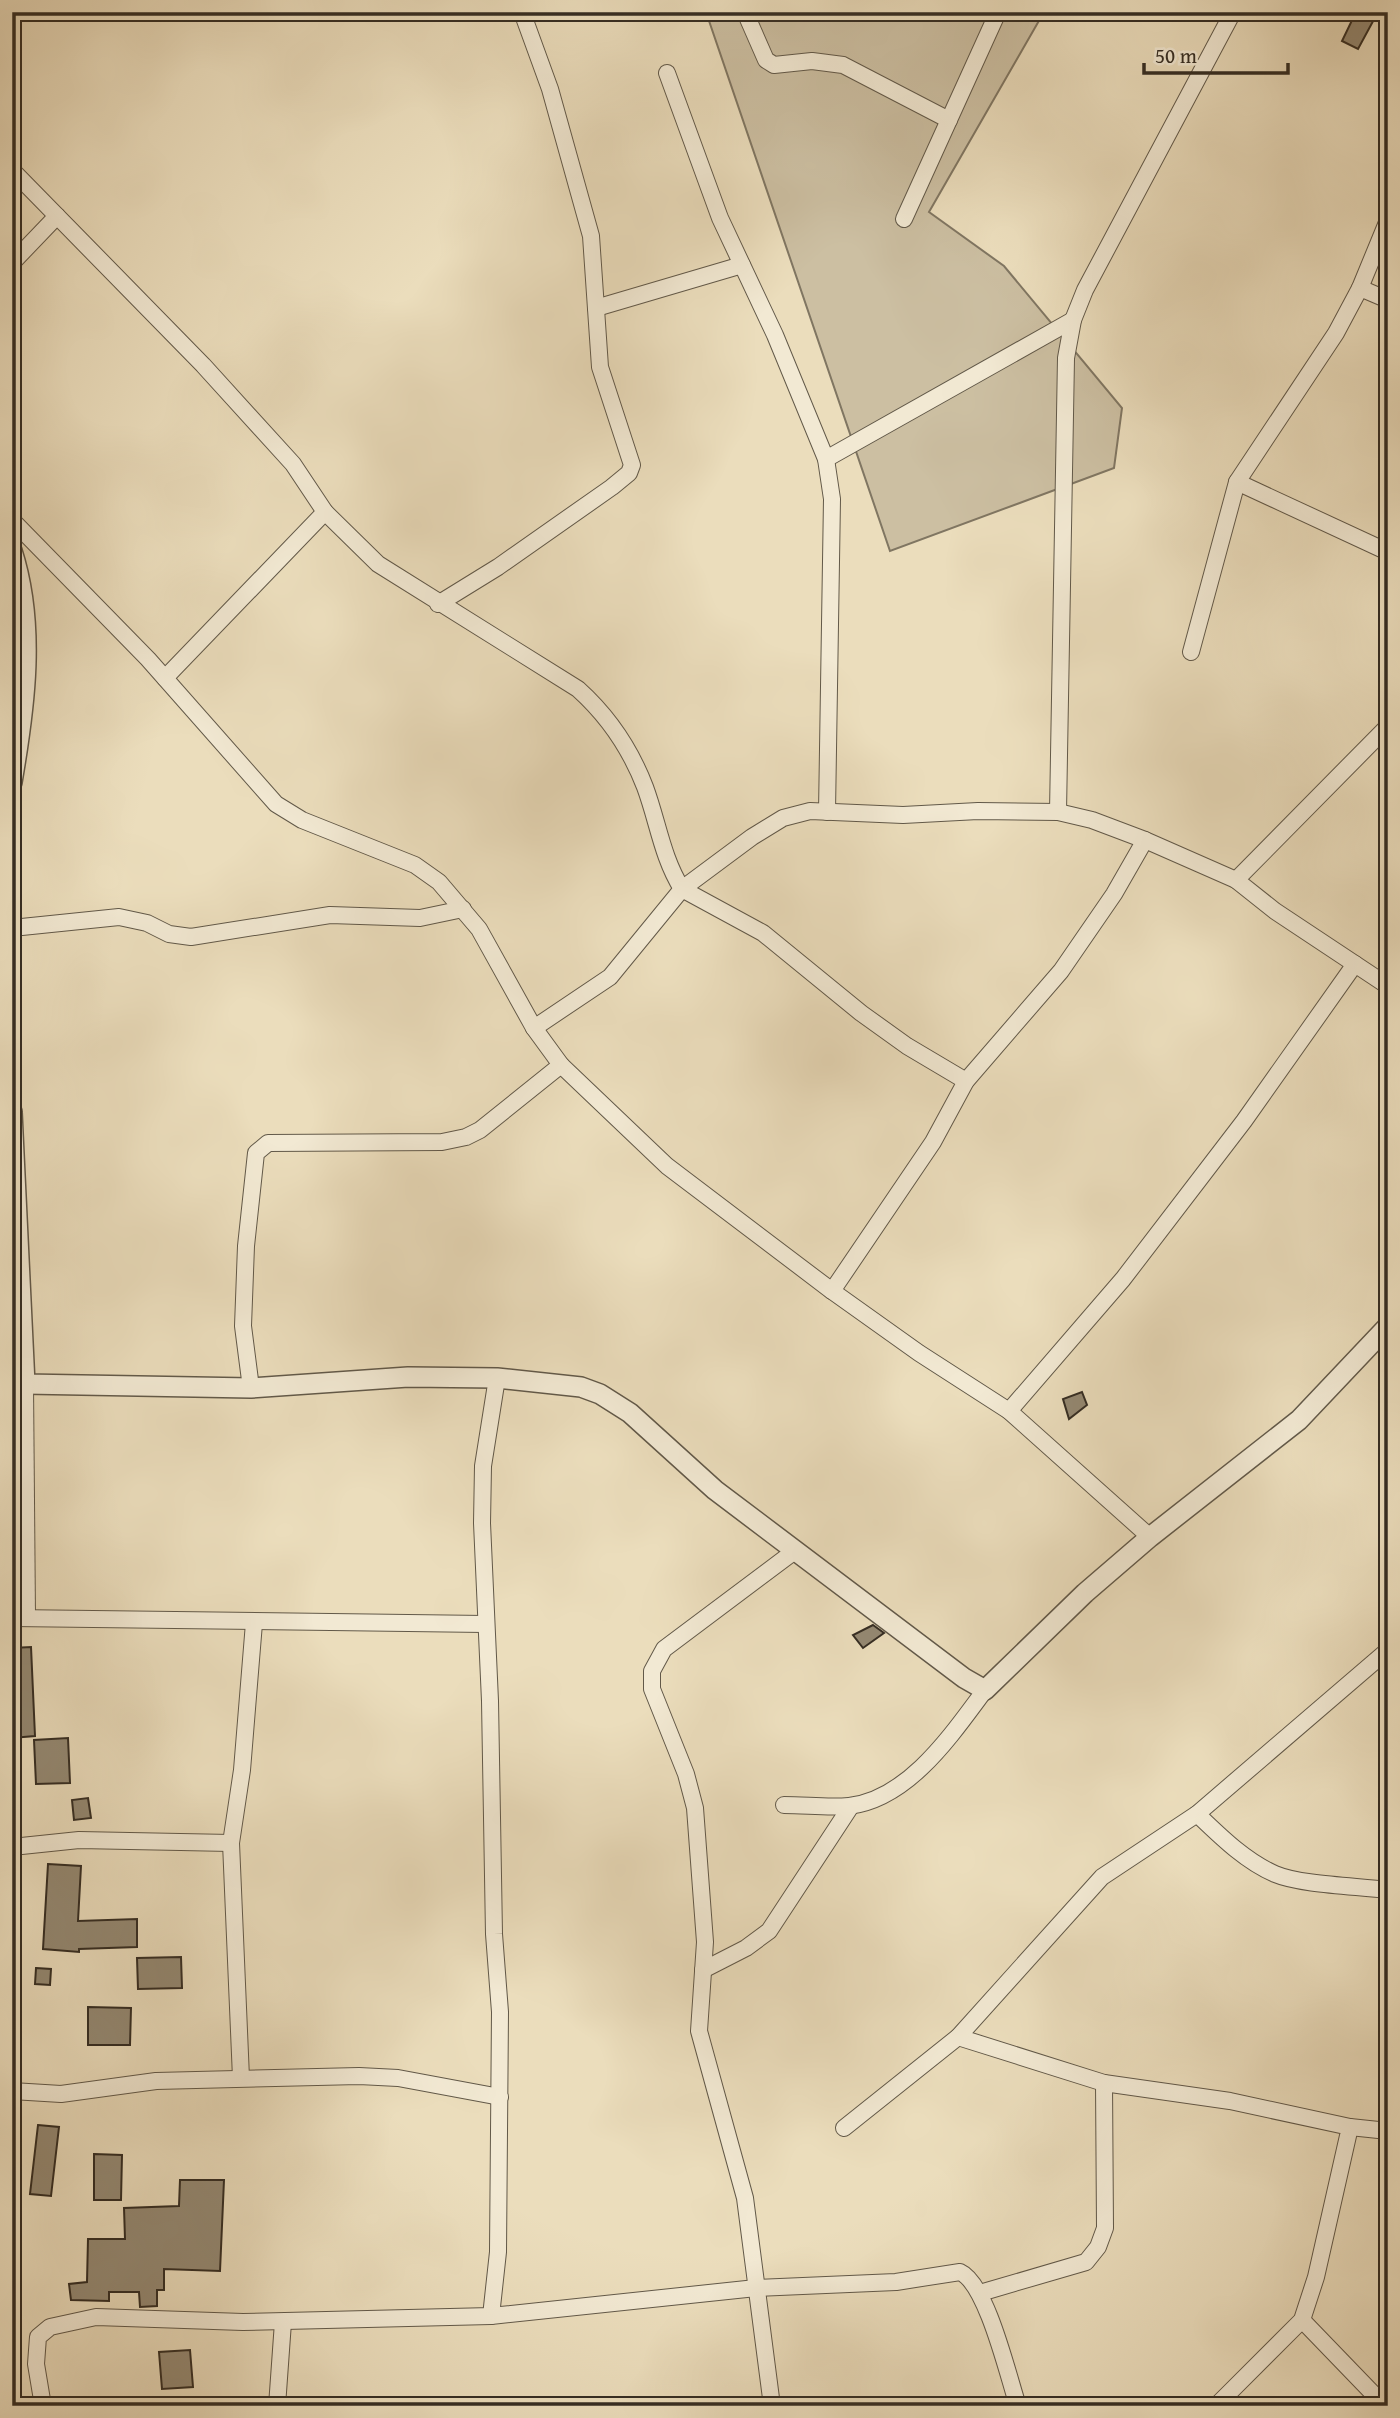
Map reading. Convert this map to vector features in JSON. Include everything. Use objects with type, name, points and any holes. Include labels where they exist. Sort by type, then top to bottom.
[{"type":"street","points":[[438,604],[498,567],[629,473],[632,465],[605,390],[600,367],[591,236],[550,89],[522,12]]},
{"type":"street","points":[[745,12],[766,60],[774,65],[812,61],[843,65],[949,120]]},
{"type":"street","points":[[904,219],[998,12]]},
{"type":"street","points":[[1058,812],[1066,358],[1073,320],[1086,290],[1233,12]]},
{"type":"street","points":[[667,73],[720,218],[826,458],[832,499],[827,812]]},
{"type":"street","points":[[12,170],[203,365],[274,442],[326,512],[378,564],[438,604],[578,689],[598,706],[624,743],[640,776],[666,859],[682,889],[763,933],[861,1013],[907,1046],[967,1081]]},
{"type":"street","points":[[12,263],[57,216]]},
{"type":"street","points":[[1191,652],[1211,568],[1237,482],[1303,386],[1360,288],[1388,220]]},
{"type":"street","points":[[596,307],[742,265]]},
{"type":"street","points":[[1360,288],[1388,300]]},
{"type":"street","points":[[826,458],[1073,320]]},
{"type":"street","points":[[1237,482],[1388,552]]},
{"type":"street","points":[[165,678],[326,512]]},
{"type":"street","points":[[12,520],[165,678],[276,804],[302,820],[415,865],[439,882],[463,909],[494,952],[534,1028],[561,1065],[667,1166],[832,1291],[919,1353],[1009,1411],[1150,1537]]},
{"type":"street","points":[[12,551],[26,619],[22,724],[12,782]]},
{"type":"street","points":[[1236,880],[1388,726]]},
{"type":"street","points":[[534,1028],[610,977],[682,889],[783,818],[810,811],[903,815],[978,811],[1058,812],[1092,820],[1145,839],[1236,880],[1275,911],[1388,986]]},
{"type":"street","points":[[832,1291],[933,1142],[967,1081],[1061,971],[1114,894],[1145,839]]},
{"type":"street","points":[[12,928],[119,917],[147,923],[169,934],[191,937],[330,915],[419,918],[463,909]]},
{"type":"street","points":[[1009,1411],[1123,1279],[1244,1121],[1355,964]]},
{"type":"street","points":[[251,1388],[243,1326],[245,1259],[256,1153],[260,1147],[268,1143],[442,1142],[466,1136],[480,1130],[561,1065]]},
{"type":"street","points":[[12,1112],[25,1384],[20,1617],[254,1623],[485,1623]]},
{"type":"street","points":[[785,1805],[851,1806],[889,1793],[919,1769],[985,1690],[1085,1593],[1150,1537],[1299,1420],[1388,1326]]},
{"type":"street","points":[[25,1384],[251,1388],[408,1377],[497,1378],[568,1385],[600,1394],[630,1413],[715,1490],[964,1678],[985,1690]]},
{"type":"street","points":[[491,2316],[498,2252],[500,2097],[485,1623],[483,1466],[497,1378]]},
{"type":"street","points":[[772,2406],[745,2198],[737,2159],[699,2031],[705,1942],[695,1808],[686,1774],[657,1708],[652,1689],[652,1671],[664,1649],[796,1550]]},
{"type":"street","points":[[241,2078],[231,1843],[242,1770],[254,1623]]},
{"type":"street","points":[[844,2128],[958,2037],[1102,1877],[1197,1815],[1388,1650]]},
{"type":"street","points":[[703,1970],[746,1948],[769,1931],[851,1806]]},
{"type":"street","points":[[1197,1815],[1228,1843],[1277,1875],[1388,1890]]},
{"type":"street","points":[[12,1847],[79,1840],[231,1843]]},
{"type":"street","points":[[958,2037],[1104,2083],[1230,2101],[1350,2127],[1388,2131]]},
{"type":"street","points":[[12,2091],[61,2094],[156,2081],[359,2076],[398,2078],[500,2097]]},
{"type":"street","points":[[979,2293],[1086,2262],[1098,2247],[1105,2228],[1104,2083]]},
{"type":"street","points":[[1216,2406],[1302,2320],[1316,2277],[1350,2127]]},
{"type":"street","points":[[43,2406],[36,2346],[42,2332],[50,2327],[96,2317],[283,2322],[491,2316],[756,2288],[858,2286],[960,2272],[969,2276],[979,2293],[1018,2406]]},
{"type":"street","points":[[1302,2320],[1385,2406]]},
{"type":"street","points":[[277,2406],[283,2322]]},
{"type":"shaded area","points":[[706,12],[1044,12],[929,212],[1004,266],[1122,408],[1114,468],[890,551]]},
{"type":"building","points":[[1356,12],[1378,12],[1358,49],[1342,41]]},
{"type":"building","points":[[1082,1392],[1087,1405],[1069,1419],[1063,1399]]},
{"type":"building","points":[[873,1625],[884,1633],[863,1648],[853,1635]]},
{"type":"building","points":[[31,1647],[35,1736],[12,1738],[12,1648]]},
{"type":"building","points":[[68,1738],[70,1783],[36,1784],[34,1740]]},
{"type":"building","points":[[88,1798],[91,1818],[74,1820],[72,1800]]},
{"type":"building","points":[[48,1864],[81,1866],[78,1921],[137,1919],[137,1947],[79,1949],[79,1952],[43,1949]]},
{"type":"building","points":[[181,1957],[182,1988],[138,1989],[137,1958]]},
{"type":"building","points":[[36,1968],[51,1969],[50,1985],[35,1984]]},
{"type":"building","points":[[88,2007],[131,2008],[130,2045],[88,2045]]},
{"type":"building","points":[[38,2125],[59,2127],[51,2196],[30,2194]]},
{"type":"building","points":[[94,2154],[122,2155],[121,2200],[94,2200]]},
{"type":"building","points":[[180,2180],[224,2180],[220,2271],[164,2269],[164,2290],[157,2290],[157,2306],[140,2307],[139,2292],[109,2292],[109,2301],[71,2300],[69,2284],[87,2282],[88,2239],[125,2239],[124,2208],[179,2206]]},
{"type":"building","points":[[190,2350],[193,2387],[162,2389],[159,2352]]}]
